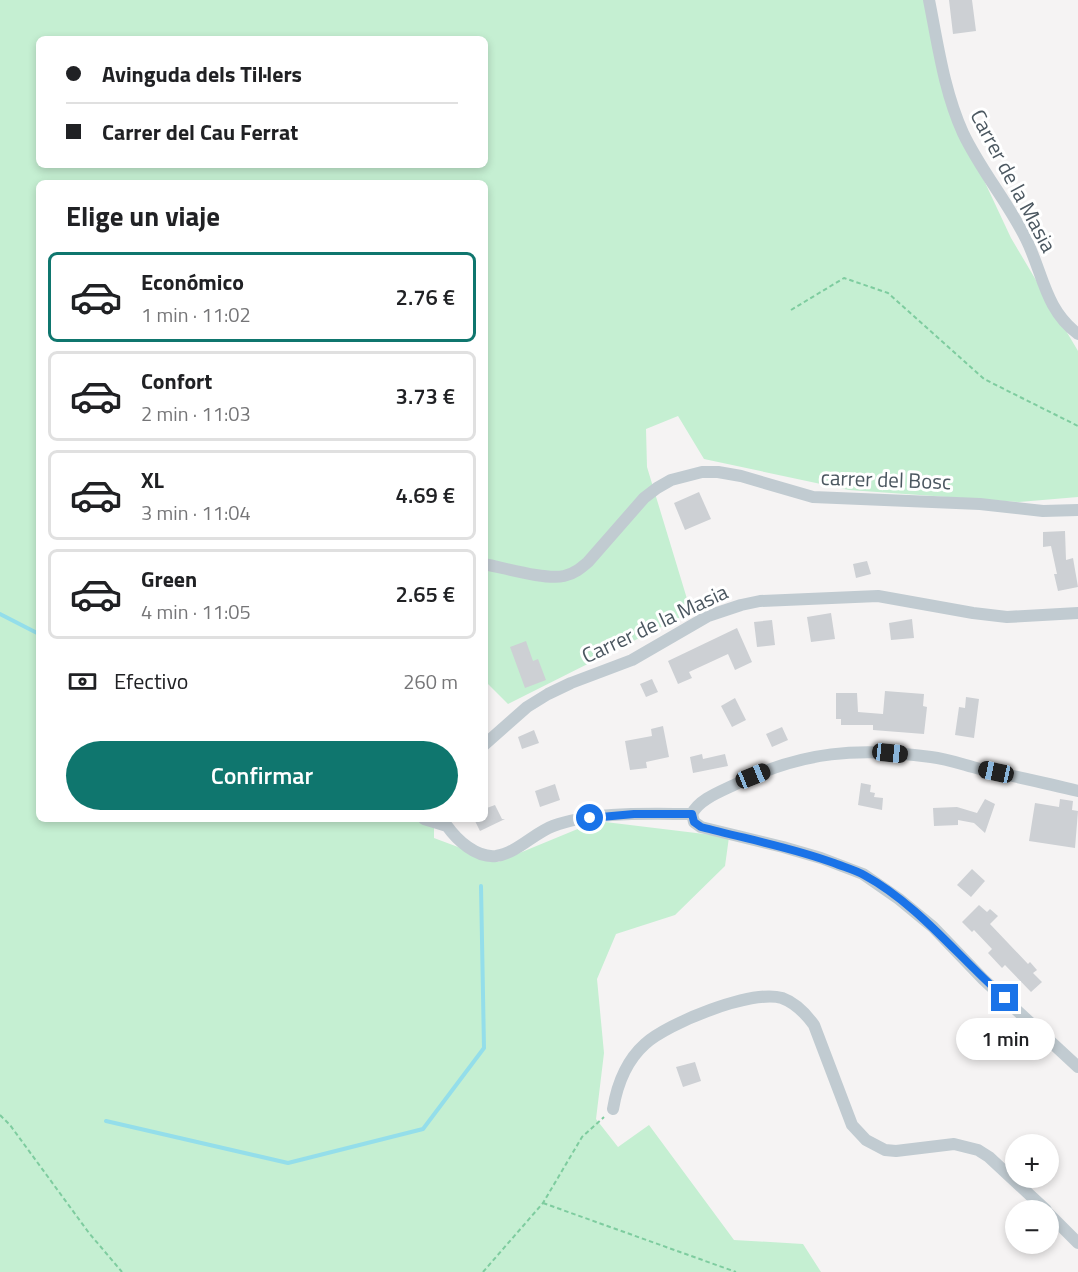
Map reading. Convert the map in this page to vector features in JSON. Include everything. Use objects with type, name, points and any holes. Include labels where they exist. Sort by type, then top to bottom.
[{"type":"street","name":"Carrer de la Masia","points":[[929,0],[948,94],[963,133],[1024,236],[1050,301],[1068,327],[1078,334]]},
{"type":"street","name":"carrer del Bosc","points":[[488,565],[554,578],[578,571],[644,498],[671,480],[702,472],[741,476],[813,497],[980,504],[1043,511],[1078,510]]},
{"type":"street","name":"Carrer de la Masia","points":[[488,742],[527,706],[548,694],[632,660],[708,616],[741,605],[760,601],[878,596],[1007,617],[1078,613]]},
{"type":"street","points":[[1078,791],[933,757],[868,750],[832,753],[775,767],[720,792],[695,807],[692,814],[694,822],[701,827],[783,847],[863,874],[933,927],[983,979],[1078,1067]]},
{"type":"street","points":[[447,822],[456,838],[468,847],[481,854],[496,856],[554,825],[590,818],[634,814],[692,814]]},
{"type":"street","points":[[612,1109],[617,1084],[637,1052],[651,1040],[673,1026],[731,1004],[753,998],[782,998],[806,1013],[814,1025],[852,1125],[866,1140],[885,1150],[896,1151],[954,1144],[967,1145],[989,1157],[1034,1200]]},
{"type":"street","points":[[1059,1224],[1078,1243]]},
{"type":"path","points":[[792,310],[844,278],[888,293],[984,379],[1078,426]]},
{"type":"path","points":[[483,1272],[496,1260],[543,1203],[582,1137],[612,1109]]},
{"type":"path","points":[[0,1115],[10,1125],[89,1233],[122,1272]]},
{"type":"path","points":[[543,1203],[736,1272]]},
{"type":"green space","points":[[0,0],[928,0],[944,95],[1011,238],[1078,351],[1078,497],[1019,502],[849,490],[704,459],[678,416],[646,429],[647,467],[691,612],[508,704],[488,684],[488,180],[36,180],[36,822],[434,822],[434,838],[498,862],[597,821],[729,837],[725,866],[675,915],[616,934],[597,979],[604,1053],[596,1119],[618,1147],[649,1125],[734,1240],[803,1244],[821,1272],[0,1272]]},
{"type":"building","points":[[949,0],[972,0],[976,31],[953,34]]},
{"type":"building","points":[[699,492],[711,519],[685,530],[674,503]]},
{"type":"building","points":[[1065,531],[1066,560],[1073,558],[1078,587],[1058,591],[1051,546],[1043,547],[1043,532]]},
{"type":"building","points":[[867,561],[871,574],[856,578],[853,564]]},
{"type":"building","points":[[831,613],[835,639],[811,642],[807,617]]},
{"type":"building","points":[[912,619],[914,638],[891,640],[889,623]]},
{"type":"building","points":[[772,620],[775,645],[757,647],[754,622]]},
{"type":"building","points":[[737,628],[752,662],[735,670],[728,654],[689,672],[692,678],[678,684],[668,661]]},
{"type":"building","points":[[526,641],[533,661],[538,659],[546,680],[525,688],[510,647]]},
{"type":"building","points":[[652,679],[658,692],[646,697],[640,684]]},
{"type":"building","points":[[885,691],[924,694],[923,706],[927,707],[924,734],[873,730],[873,725],[841,725],[841,719],[836,719],[836,693],[857,693],[858,712],[883,714]]},
{"type":"building","points":[[966,697],[979,699],[974,738],[955,735],[959,707],[965,708]]},
{"type":"building","points":[[735,698],[746,720],[732,727],[721,706]]},
{"type":"building","points":[[663,726],[669,757],[646,762],[647,768],[630,770],[625,741],[652,736],[651,729]]},
{"type":"building","points":[[782,727],[788,740],[772,747],[766,734]]},
{"type":"building","points":[[534,730],[539,743],[522,749],[518,737]]},
{"type":"building","points":[[702,754],[703,759],[725,754],[728,766],[693,773],[690,757]]},
{"type":"building","points":[[861,783],[871,785],[870,792],[875,793],[874,797],[883,798],[882,810],[858,805]]},
{"type":"building","points":[[555,784],[560,800],[540,807],[535,791]]},
{"type":"building","points":[[985,799],[995,804],[985,833],[974,823],[958,820],[958,825],[934,826],[933,808],[957,807],[977,813]]},
{"type":"building","points":[[1060,799],[1073,801],[1072,810],[1078,811],[1075,848],[1029,841],[1035,803],[1059,807]]},
{"type":"building","points":[[495,805],[502,819],[505,819],[480,831],[476,822],[488,822],[488,808]]},
{"type":"building","points":[[972,869],[985,881],[971,897],[957,885]]},
{"type":"building","points":[[979,905],[987,912],[990,909],[998,916],[990,924],[1028,964],[1030,962],[1037,970],[1033,973],[1042,982],[1031,992],[1005,965],[1002,968],[988,953],[992,949],[974,930],[972,932],[962,922]]},
{"type":"building","points":[[695,1062],[701,1081],[683,1087],[676,1067]]},
{"type":"waterway","points":[[0,614],[36,632]]},
{"type":"waterway","points":[[106,1121],[288,1163],[423,1129],[484,1048],[481,886]]},
{"type":"route","points":[[590,818],[634,814],[692,814],[694,822],[701,827],[783,847],[863,874],[933,927],[983,979],[1005,998]]}]
